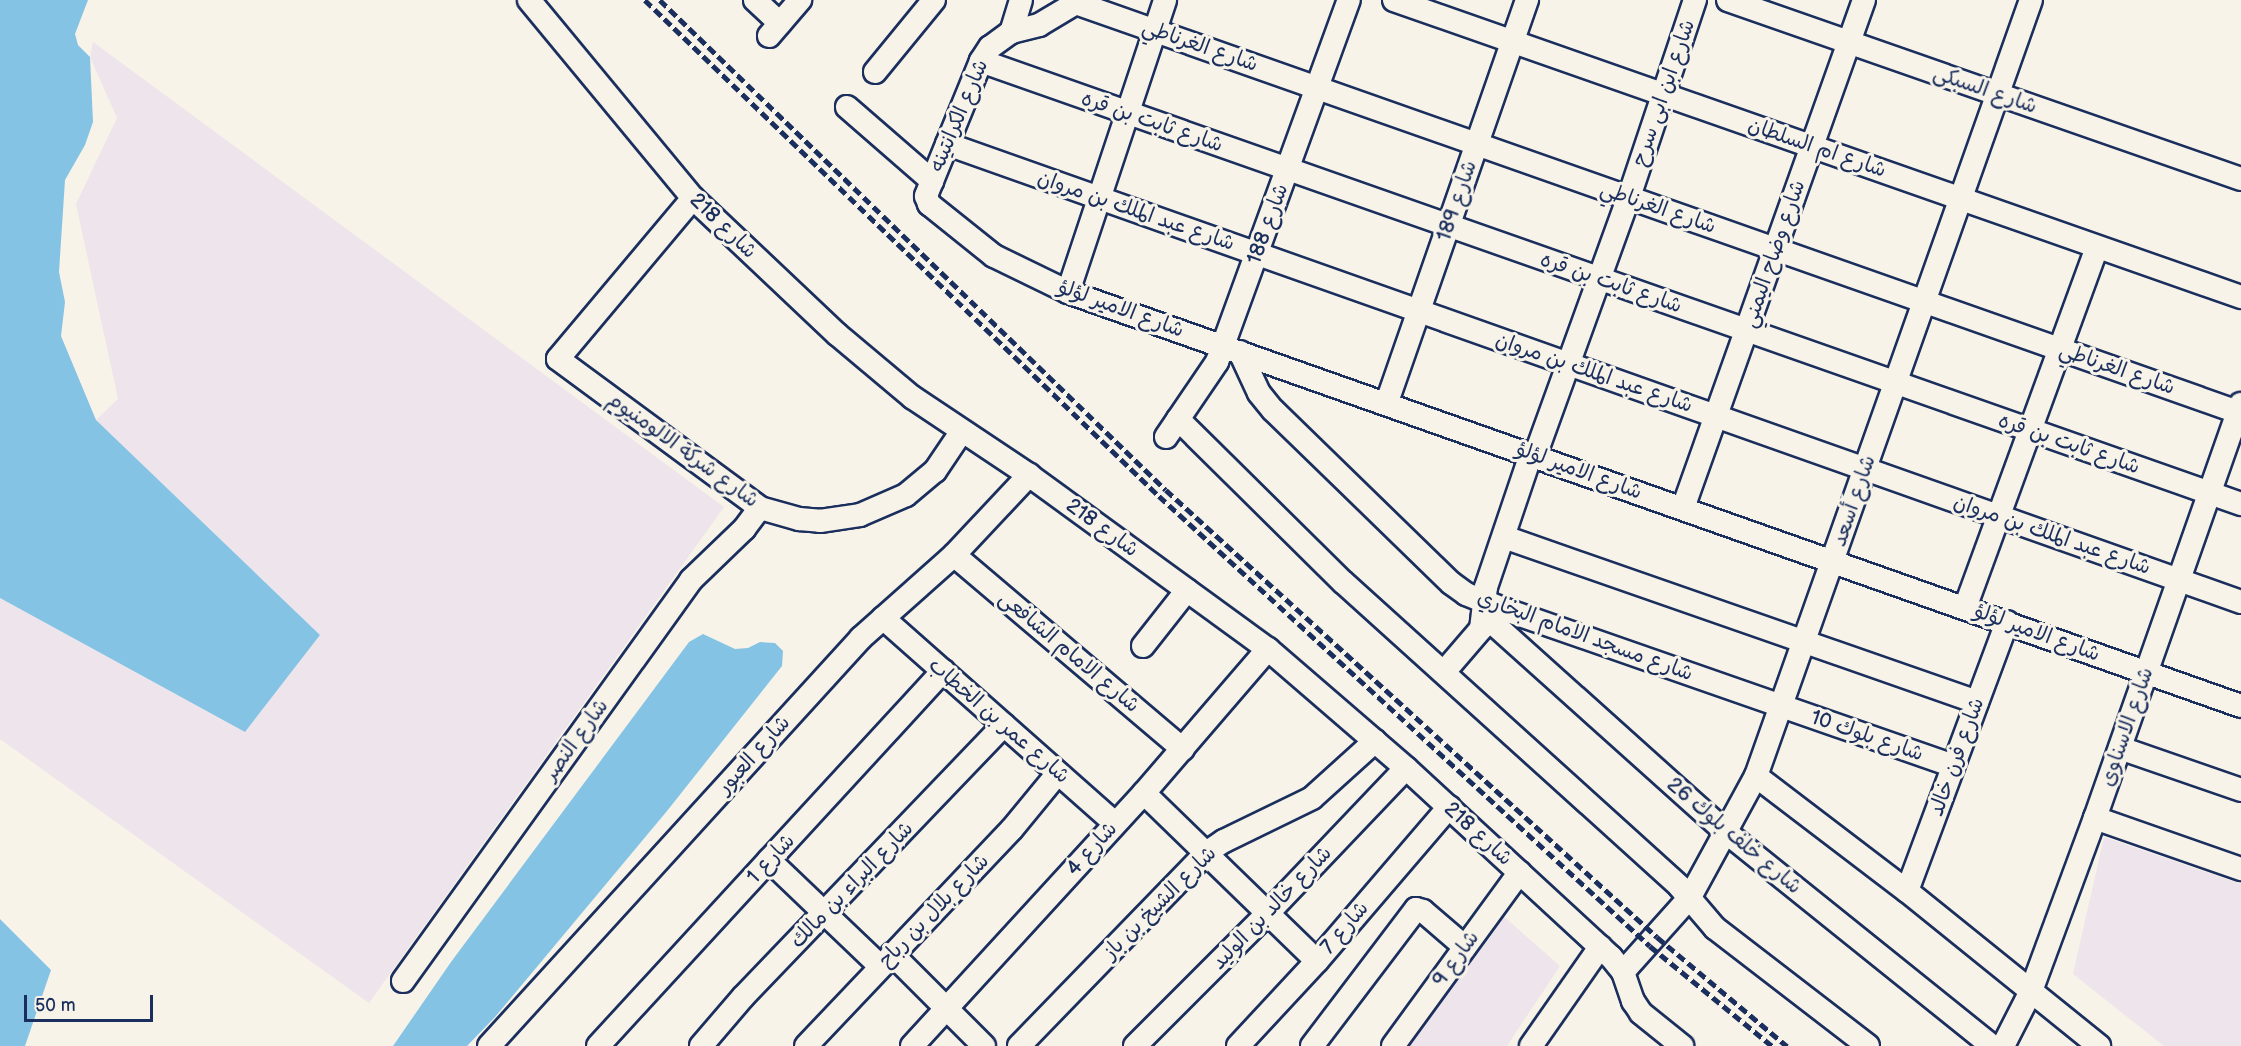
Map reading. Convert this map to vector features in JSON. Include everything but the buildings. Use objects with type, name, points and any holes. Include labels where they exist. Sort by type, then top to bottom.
[{"type":"street","name":"شارع 218","points":[[529,0],[693,198],[845,342],[912,396],[1029,475],[1268,649],[1407,768],[1600,947],[1623,972],[1633,1000],[1641,1013],[1682,1046]]},
{"type":"street","points":[[755,0],[775,29],[800,0]]},
{"type":"street","points":[[875,72],[934,0]]},
{"type":"street","points":[[1011,32],[1021,0]]},
{"type":"street","points":[[1068,292],[1165,0]]},
{"type":"street","name":"شارع 188","points":[[1349,0],[1257,254],[1232,349],[1208,376],[1172,428],[1444,672]]},
{"type":"street","name":"شارع ام السلطان","points":[[1394,0],[2241,297]]},
{"type":"street","name":"شارع 189","points":[[1387,402],[1527,0]]},
{"type":"street","name":"شارع ابن ابى سرح","points":[[1444,672],[1478,634],[1504,537],[1629,197],[1695,0]]},
{"type":"street","name":"شارع السبكى","points":[[1728,0],[2241,179]]},
{"type":"street","name":"شارع وضاح اليمني","points":[[1683,508],[1863,0]]},
{"type":"street","points":[[1011,32],[1039,25],[1078,1]]},
{"type":"street","name":"شارع الغرناطي","points":[[1078,1],[1155,31],[2060,349],[2240,409]]},
{"type":"street","name":"شارع أسعد","points":[[1623,972],[1690,897],[1727,833],[1756,776],[1998,94],[2025,2]]},
{"type":"street","name":"شارع الكرانتينه","points":[[932,207],[926,196],[981,61],[990,46],[1011,32]]},
{"type":"street","name":"شارع ثابت بن قره","points":[[981,61],[2241,504]]},
{"type":"street","points":[[847,107],[932,181]]},
{"type":"street","name":"شارع عبد الملك بن مروان","points":[[947,144],[2241,602]]},
{"type":"street","name":"شارع شركة الالومنيوم","points":[[693,198],[558,359],[760,508],[799,519],[820,521],[850,517],[879,508],[906,495],[927,480],[943,461],[962,431]]},
{"type":"street","name":"شارع الامير لؤلؤ","points":[[932,207],[994,256],[1068,292],[1387,402],[2241,706]]},
{"type":"street","points":[[1965,608],[2097,247]]},
{"type":"street","name":"شارع مسجد الامام البخاري","points":[[1232,349],[1273,411],[1451,584],[1483,609],[1782,706]]},
{"type":"street","name":"شارع الاسناوى","points":[[2003,1046],[2031,991],[2240,409]]},
{"type":"street","name":"شارع العبور","points":[[489,1046],[861,638],[954,555],[1029,475]]},
{"type":"street","name":"شارع النصر","points":[[403,981],[691,580],[744,529],[760,508]]},
{"type":"street","points":[[1504,537],[1977,702]]},
{"type":"street","name":"شارع الامام الشافعى","points":[[954,555],[1183,749]]},
{"type":"street","points":[[1143,646],[1187,590]]},
{"type":"street","name":"شارع خلف بلوك 26","points":[[1483,609],[1727,833],[1992,1046]]},
{"type":"street","name":"شارع عمر بن الخطاب","points":[[882,618],[1115,823]]},
{"type":"street","name":"شارع فرن خالد","points":[[1907,891],[2007,622]]},
{"type":"street","name":"شارع 4","points":[[912,1046],[1144,793],[1268,649]]},
{"type":"street","name":"شارع 1","points":[[598,1046],[943,671]]},
{"type":"street","points":[[1444,672],[1690,897],[1715,928],[1868,1046]]},
{"type":"street","name":"شارع بلوك 10","points":[[1782,706],[1953,766]]},
{"type":"street","name":"شارع البراء بن مالك","points":[[700,1046],[743,998],[1004,726]]},
{"type":"street","name":"شارع الشيخ بن باز","points":[[1019,1046],[1206,853],[1224,841],[1312,798],[1375,741]]},
{"type":"street","points":[[2120,748],[2241,790]]},
{"type":"street","name":"شارع خالد بن الوليد","points":[[1135,1046],[1268,913],[1407,768]]},
{"type":"street","name":"شارع بلال بن رباح","points":[[806,1046],[1012,829],[1058,773]]},
{"type":"street","points":[[1756,776],[1907,891],[2099,1046]]},
{"type":"street","points":[[1144,793],[1317,961]]},
{"type":"street","name":"شارع 7","points":[[1238,1046],[1317,961],[1449,807]]},
{"type":"street","points":[[2095,818],[2241,869]]},
{"type":"street","points":[[769,860],[825,914],[948,1009],[984,1046]]},
{"type":"street","name":"شارع 9","points":[[1393,1046],[1520,872]]},
{"type":"street","points":[[1312,1046],[1416,909],[1424,911],[1465,947]]},
{"type":"street","points":[[1531,1046],[1600,947]]},
{"type":"shaded area","points":[[93,42],[724,507],[369,1003],[0,739],[0,598],[245,732],[320,635],[96,420],[118,399],[76,204],[117,118],[90,57]]},
{"type":"shaded area","points":[[2104,837],[2241,884],[2241,1046],[2164,1046],[2073,974]]},
{"type":"shaded area","points":[[1502,915],[1560,966],[1507,1046],[1410,1046]]},
{"type":"water","points":[[0,0],[88,0],[75,34],[78,45],[90,57],[93,122],[85,145],[65,180],[59,272],[65,302],[61,336],[96,420],[320,635],[245,732],[0,598]]},
{"type":"water","points":[[703,634],[735,649],[748,648],[760,642],[775,643],[783,651],[782,666],[667,811],[495,1017],[467,1046],[393,1046],[451,962],[689,642]]},
{"type":"water","points":[[0,919],[51,970],[25,1046],[0,1046]]},
{"type":"railway","points":[[645,0],[1159,496],[1650,946],[1772,1046]]},
{"type":"railway","points":[[660,0],[1166,490],[1657,937],[1787,1046]]}]
